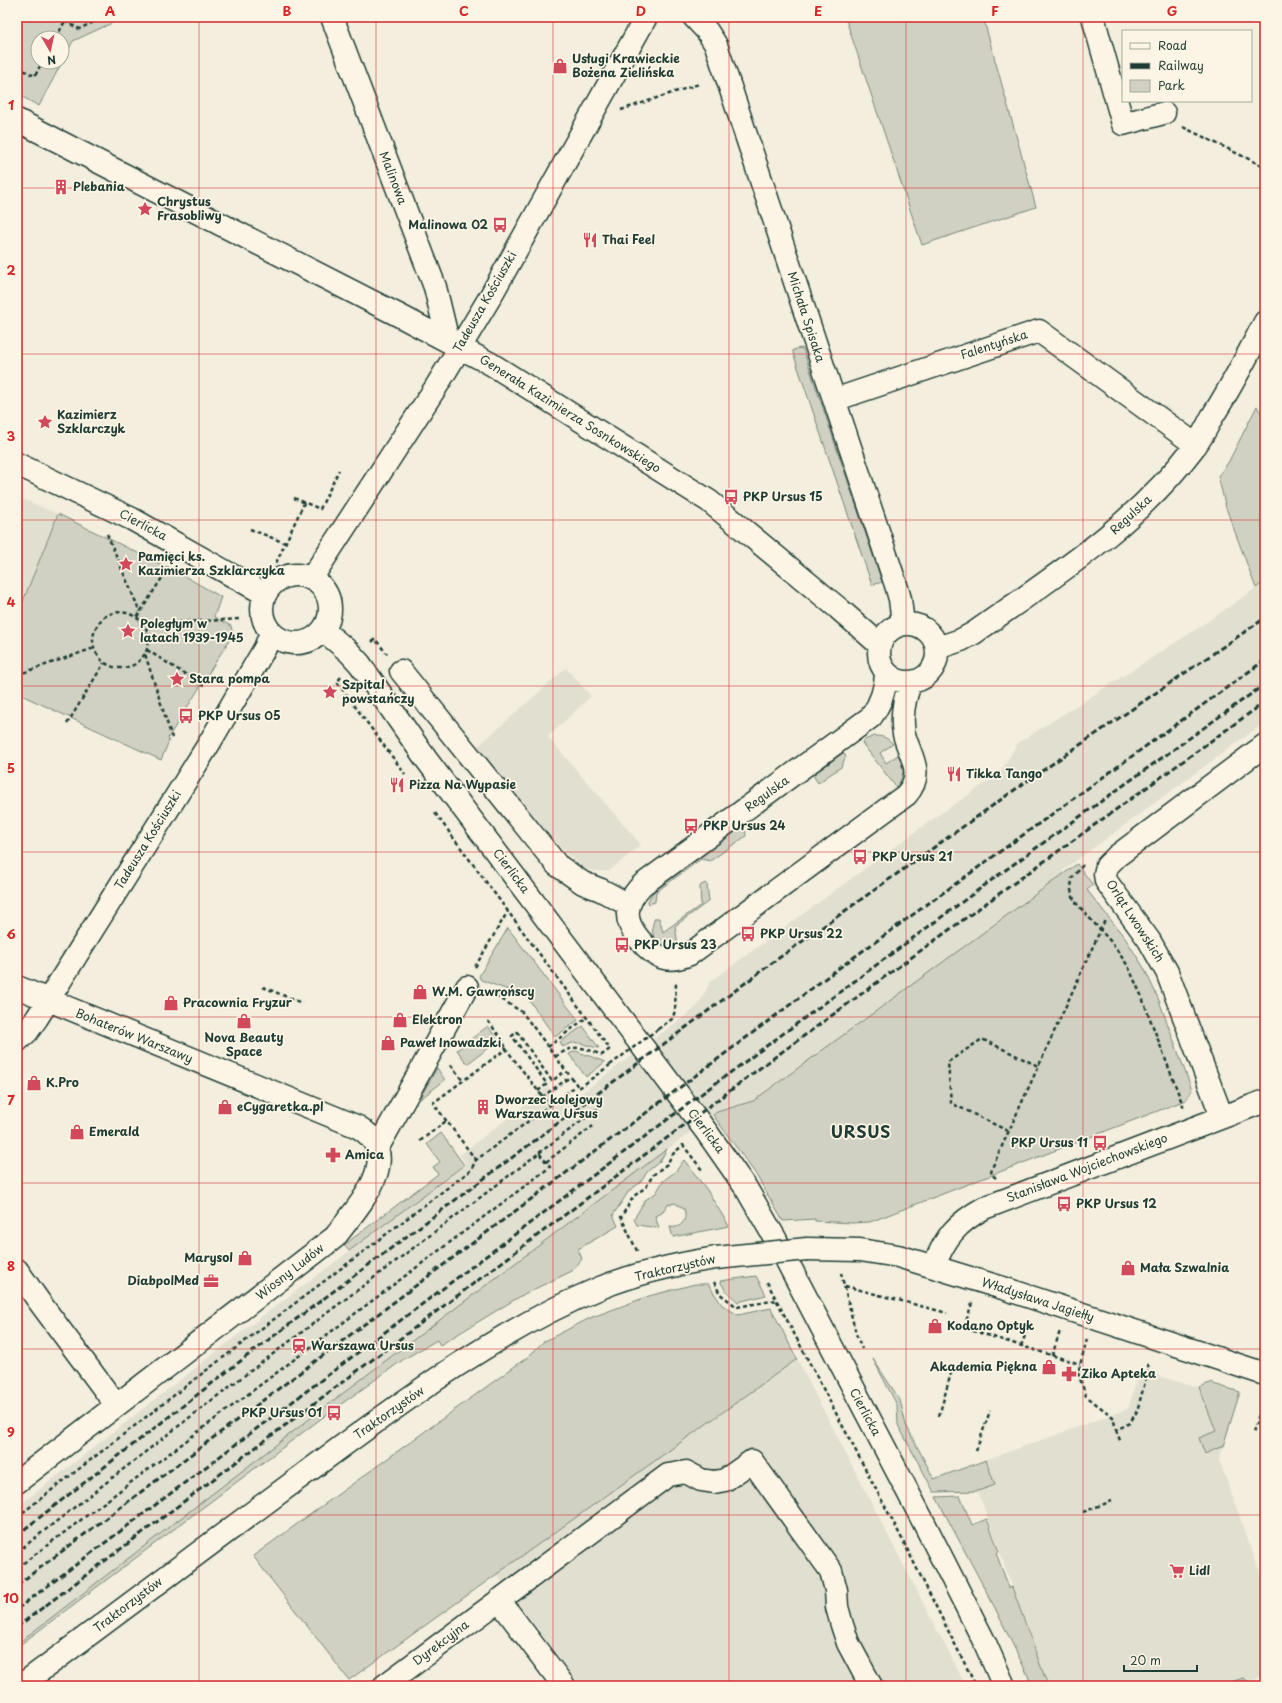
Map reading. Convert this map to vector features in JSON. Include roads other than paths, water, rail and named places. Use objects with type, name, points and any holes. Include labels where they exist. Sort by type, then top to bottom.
[{"type":"street","name":"Malinowa","points":[[332,17],[435,287],[454,344]]},
{"type":"street","name":"Tadeusza Kościuszki","points":[[311,579],[343,533],[454,344],[489,299],[646,17]]},
{"type":"street","name":"Michała Spisaka","points":[[694,17],[707,31],[716,44],[896,585],[900,599],[902,624]]},
{"type":"street","points":[[1093,17],[1123,124],[1164,112]]},
{"type":"street","name":"Generała Kazimierza Sosnkowskiego","points":[[17,120],[454,344],[516,380],[709,501],[838,608],[880,645]]},
{"type":"street","name":"Regulska","points":[[937,648],[961,640],[974,633],[1110,535],[1164,484],[1196,445],[1232,386],[1265,322]]},
{"type":"street","name":"Falentyńska","points":[[834,400],[1038,331],[1196,445]]},
{"type":"street","name":"Cierlicka","points":[[17,464],[132,519],[265,594]]},
{"type":"street","points":[[299,575],[311,579],[321,586],[327,596],[330,608],[328,619],[323,630],[312,639],[298,644],[283,641],[271,633],[265,624],[262,614],[262,604],[265,594],[274,583],[285,577],[299,575]]},
{"type":"street","points":[[902,624],[918,625],[925,629],[931,634],[937,648],[938,655],[933,670],[920,680],[911,682],[897,680],[886,672],[880,659],[880,645],[888,631],[902,624]]},
{"type":"street","name":"Cierlicka","points":[[323,630],[349,652],[360,664],[426,759],[706,1131],[746,1188],[776,1240],[922,1519],[985,1643],[1004,1686]]},
{"type":"street","name":"Tadeusza Kościuszki","points":[[17,1042],[27,1032],[37,1018],[217,730],[265,648],[271,633]]},
{"type":"street","points":[[401,671],[557,865],[583,883],[601,890],[629,905],[628,912],[630,928],[648,950],[655,956],[667,959],[680,958],[690,954],[906,795],[913,783],[915,766],[914,758],[905,735],[903,711],[907,691],[911,682]]},
{"type":"street","name":"Regulska","points":[[629,905],[636,891],[642,885],[871,717],[883,694],[886,672]]},
{"type":"street","points":[[871,717],[888,723],[905,735]]},
{"type":"street","name":"Orląt Lwowskich","points":[[1222,1117],[1167,972],[1150,940],[1110,888],[1105,874],[1107,866],[1117,856],[1265,745]]},
{"type":"street","points":[[378,1147],[469,980]]},
{"type":"street","name":"Bohaterów Warszawy","points":[[17,987],[358,1127],[368,1133],[378,1147]]},
{"type":"street","name":"Stanisława Wojciechowskiego","points":[[934,1266],[942,1244],[950,1234],[961,1223],[984,1208],[1265,1101]]},
{"type":"street","name":"Wiosny Ludów","points":[[17,1482],[335,1237],[373,1182],[378,1170],[380,1159],[378,1147]]},
{"type":"street","name":"Władysława Jagiełły","points":[[808,1249],[874,1251],[934,1266],[1265,1374]]},
{"type":"street","name":"Traktorzystów","points":[[20,1686],[391,1411],[501,1337],[550,1310],[602,1287],[652,1271],[716,1258],[808,1249]]},
{"type":"street","points":[[17,1270],[116,1405]]},
{"type":"street","name":"Dyrekcyjna","points":[[384,1686],[668,1475],[686,1472],[701,1480],[720,1482],[752,1461],[831,1571],[836,1590],[837,1607],[848,1643],[871,1686]]},
{"type":"street","points":[[499,1600],[564,1686]]},
{"type":"railway","points":[[17,1535],[247,1356],[772,963],[1020,786],[1265,618]]},
{"type":"railway","points":[[17,1585],[835,971],[1265,660]]},
{"type":"railway","points":[[17,1609],[708,1089],[1004,871],[1265,684]]},
{"type":"railway","points":[[17,1627],[764,1065],[1265,702]]},
{"type":"place","name":"Usługi Krawieckie Bożena Zielińska","points":[[560,66]]},
{"type":"place","name":"Plebania","points":[[61,187]]},
{"type":"place","name":"Chrystus Frasobliwy","points":[[145,209]]},
{"type":"place","name":"Malinowa 02","points":[[500,225]]},
{"type":"place","name":"Thai Feel","points":[[590,240]]},
{"type":"place","name":"Kazimierz Szklarczyk","points":[[45,422]]},
{"type":"place","name":"PKP Ursus 15","points":[[731,497]]},
{"type":"place","name":"Pamięci ks. Kazimierza Szklarczyka","points":[[126,564]]},
{"type":"place","name":"Poległym w latach 1939-1945","points":[[128,631]]},
{"type":"place","name":"Stara pompa","points":[[177,679]]},
{"type":"place","name":"Szpital powstańczy","points":[[330,692]]},
{"type":"place","name":"PKP Ursus 05","points":[[186,716]]},
{"type":"place","name":"Tikka Tango","points":[[954,774]]},
{"type":"place","name":"Pizza Na Wypasie","points":[[397,785]]},
{"type":"place","name":"PKP Ursus 24","points":[[691,826]]},
{"type":"place","name":"PKP Ursus 21","points":[[860,857]]},
{"type":"place","name":"PKP Ursus 22","points":[[748,934]]},
{"type":"place","name":"PKP Ursus 23","points":[[622,945]]},
{"type":"place","name":"W.M. Gawrońscy","points":[[420,992]]},
{"type":"place","name":"Pracownia Fryzur","points":[[171,1003]]},
{"type":"place","name":"Elektron","points":[[400,1020]]},
{"type":"place","name":"Nova Beauty Space","points":[[244,1021]]},
{"type":"place","name":"Paweł Inowadzki","points":[[388,1043]]},
{"type":"place","name":"K.Pro","points":[[34,1083]]},
{"type":"place","name":"eCygaretka.pl","points":[[225,1107]]},
{"type":"place","name":"Dworzec kolejowy Warszawa Ursus","points":[[483,1107]]},
{"type":"place","name":"Emerald","points":[[77,1132]]},
{"type":"place","name":"PKP Ursus 11","points":[[1100,1143]]},
{"type":"place","name":"Amica","points":[[333,1155]]},
{"type":"place","name":"PKP Ursus 12","points":[[1064,1204]]},
{"type":"place","name":"Marysol","points":[[245,1258]]},
{"type":"place","name":"Mała Szwalnia","points":[[1128,1268]]},
{"type":"place","name":"DiabpolMed","points":[[211,1281]]},
{"type":"place","name":"Kodano Optyk","points":[[935,1326]]},
{"type":"place","name":"Warszawa Ursus","points":[[299,1346]]},
{"type":"place","name":"Akademia Piękna","points":[[1049,1367]]},
{"type":"place","name":"Ziko Apteka","points":[[1069,1374]]},
{"type":"place","name":"PKP Ursus 01","points":[[334,1413]]},
{"type":"place","name":"Lidl","points":[[1177,1571]]},
{"type":"district","name":"URSUS","points":[[861,1132]]}]
